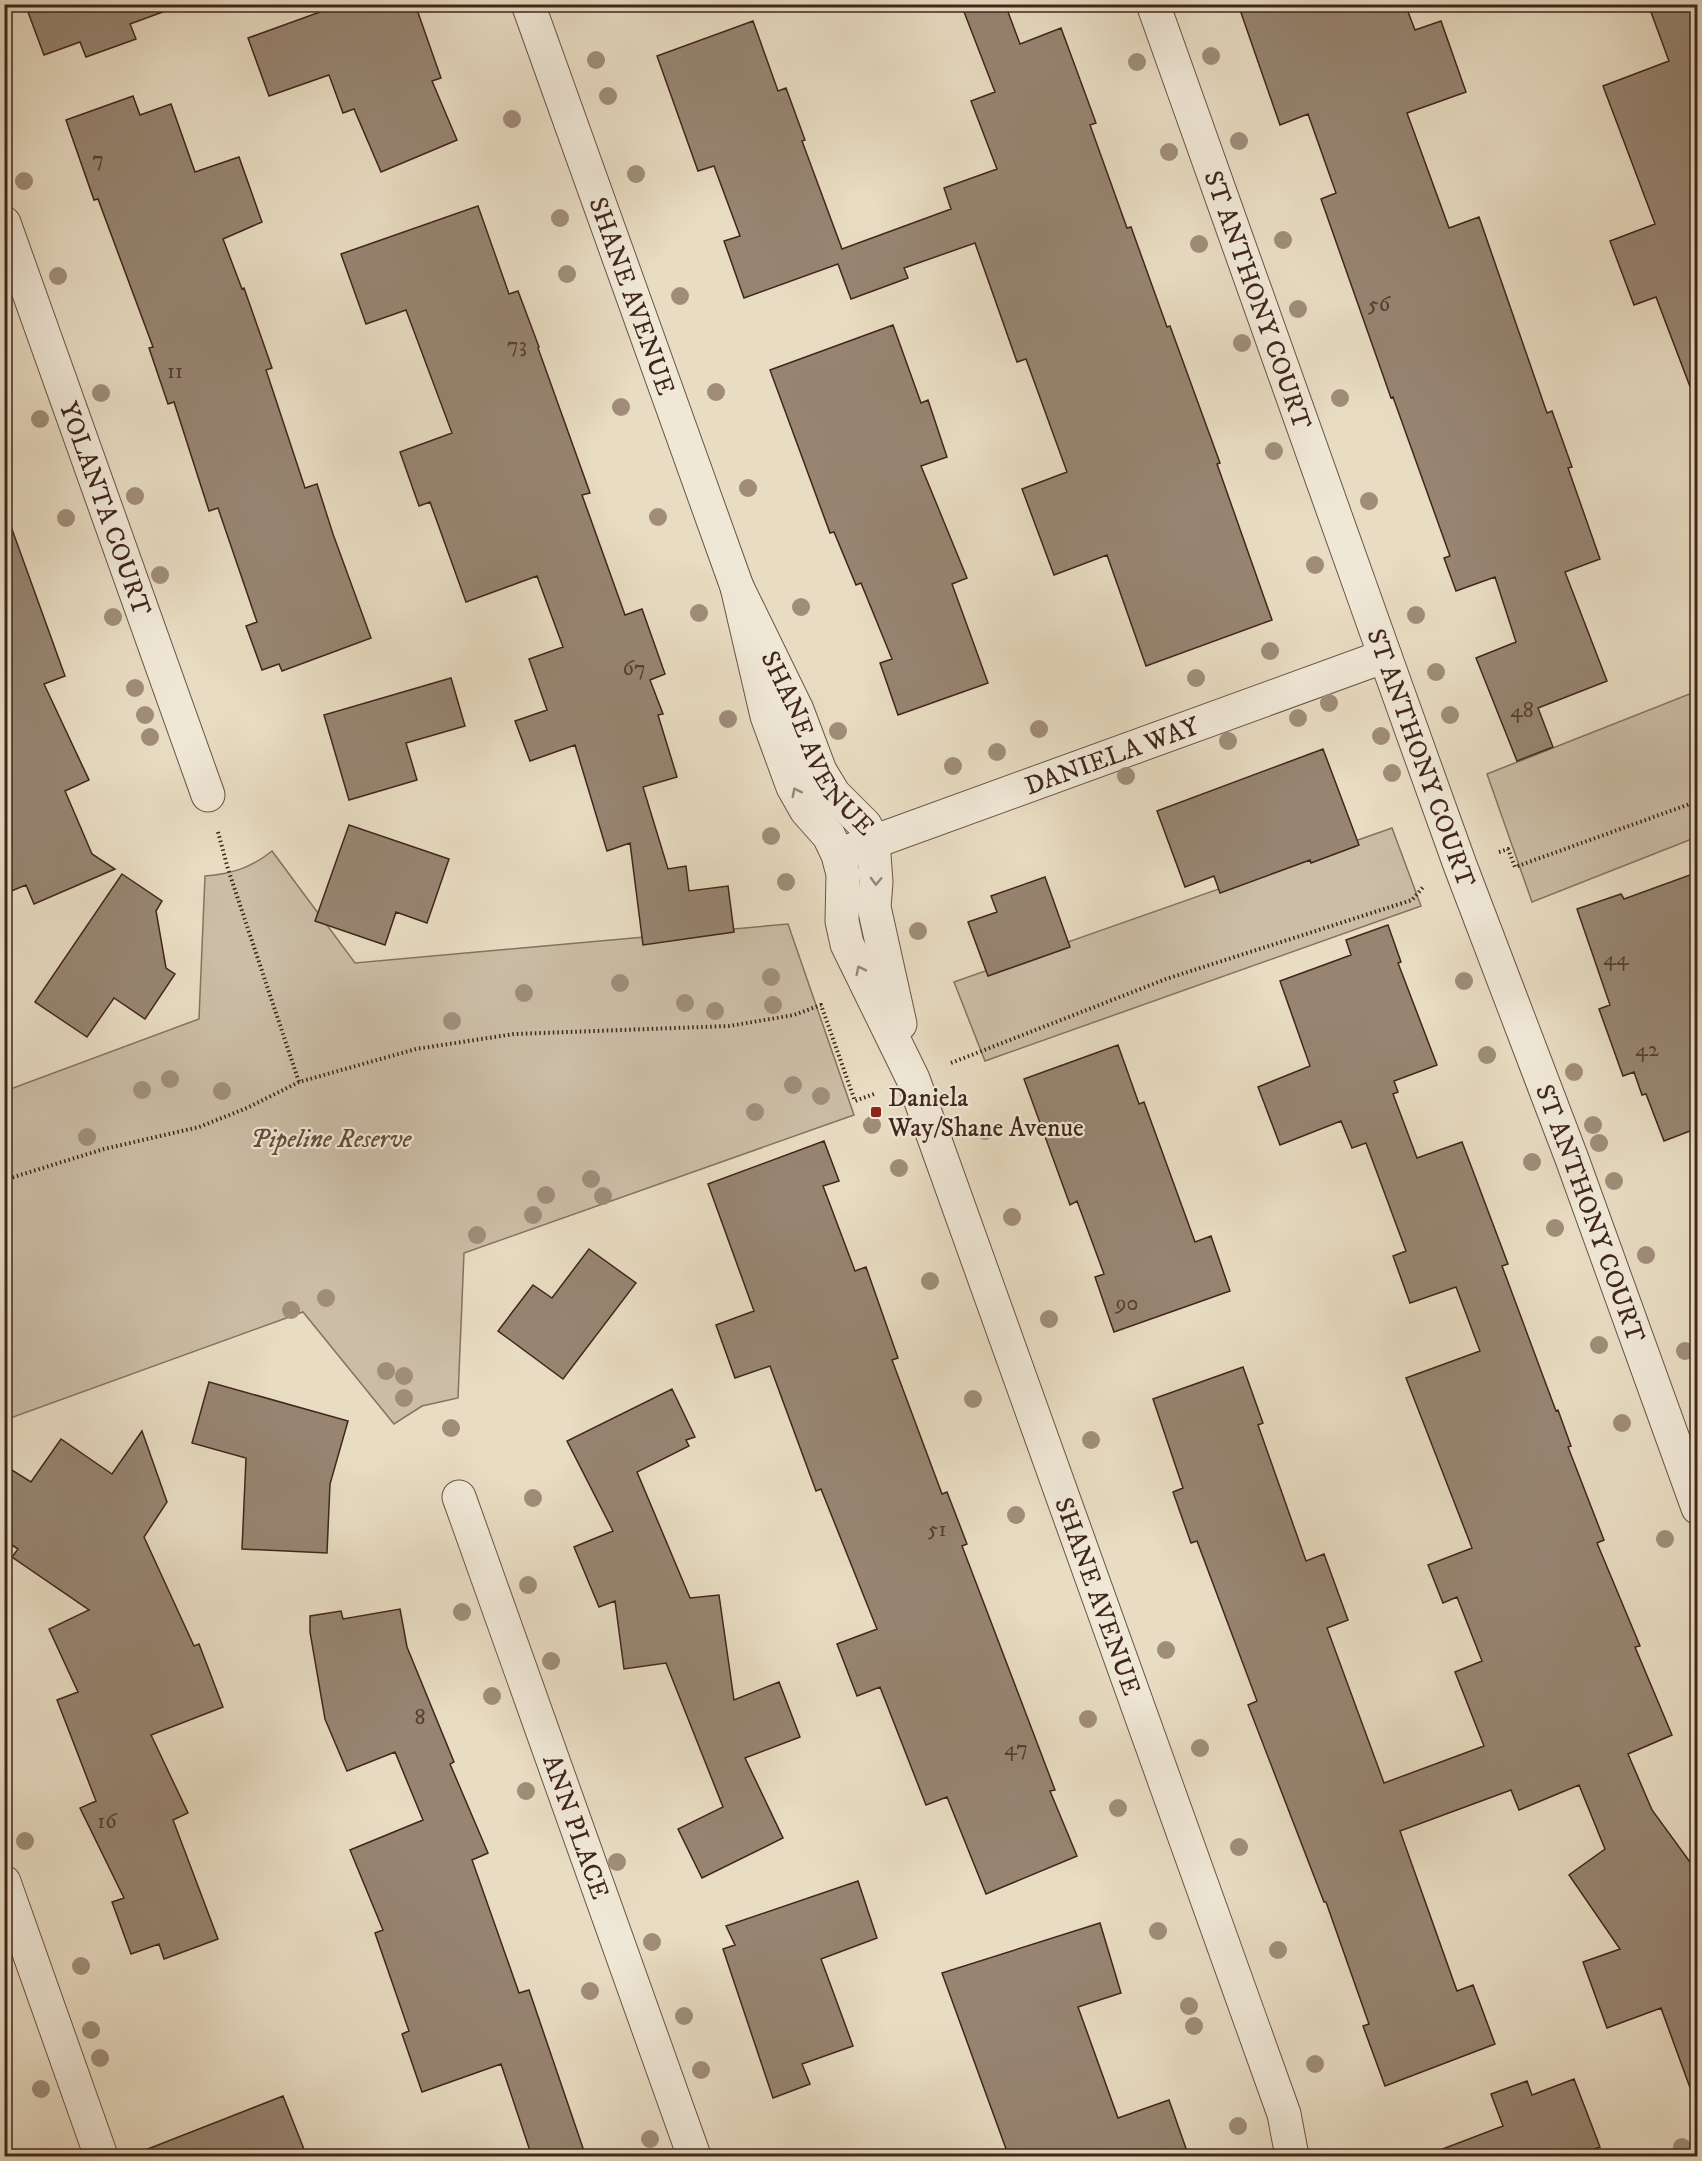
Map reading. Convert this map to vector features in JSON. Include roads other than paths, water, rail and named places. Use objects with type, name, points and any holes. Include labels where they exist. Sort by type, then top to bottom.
[{"type":"street","name":"SHANE AVENUE","points":[[528,4],[737,587],[797,710],[820,771],[834,794],[866,825],[873,841],[876,882],[874,907],[913,1079]]},
{"type":"street","name":"ST ANTHONY COURT","points":[[1153,4],[1384,656],[1460,865],[1572,1159],[1698,1508]]},
{"type":"street","name":"YOLANTA COURT","points":[[4,223],[208,795]]},
{"type":"street","name":"SHANE AVENUE","points":[[737,587],[767,716],[789,777],[806,810],[829,836],[838,855],[843,874],[842,921],[847,944],[913,1079],[1284,2114],[1293,2157]]},
{"type":"street","name":"DANIELA WAY","points":[[838,855],[1384,656]]},
{"type":"street","name":"ANN PLACE","points":[[459,1497],[694,2157]]},
{"type":"street","points":[[4,1882],[101,2157]]},
{"type":"street","name":"SHANE AVENUE","points":[[1284,2114],[1307,2157]]},
{"type":"place","name":"Daniela Way/Shane Avenue","points":[[876,1112]]},
{"type":"park label","name":"Pipeline Reserve","points":[[331,1138]]}]
